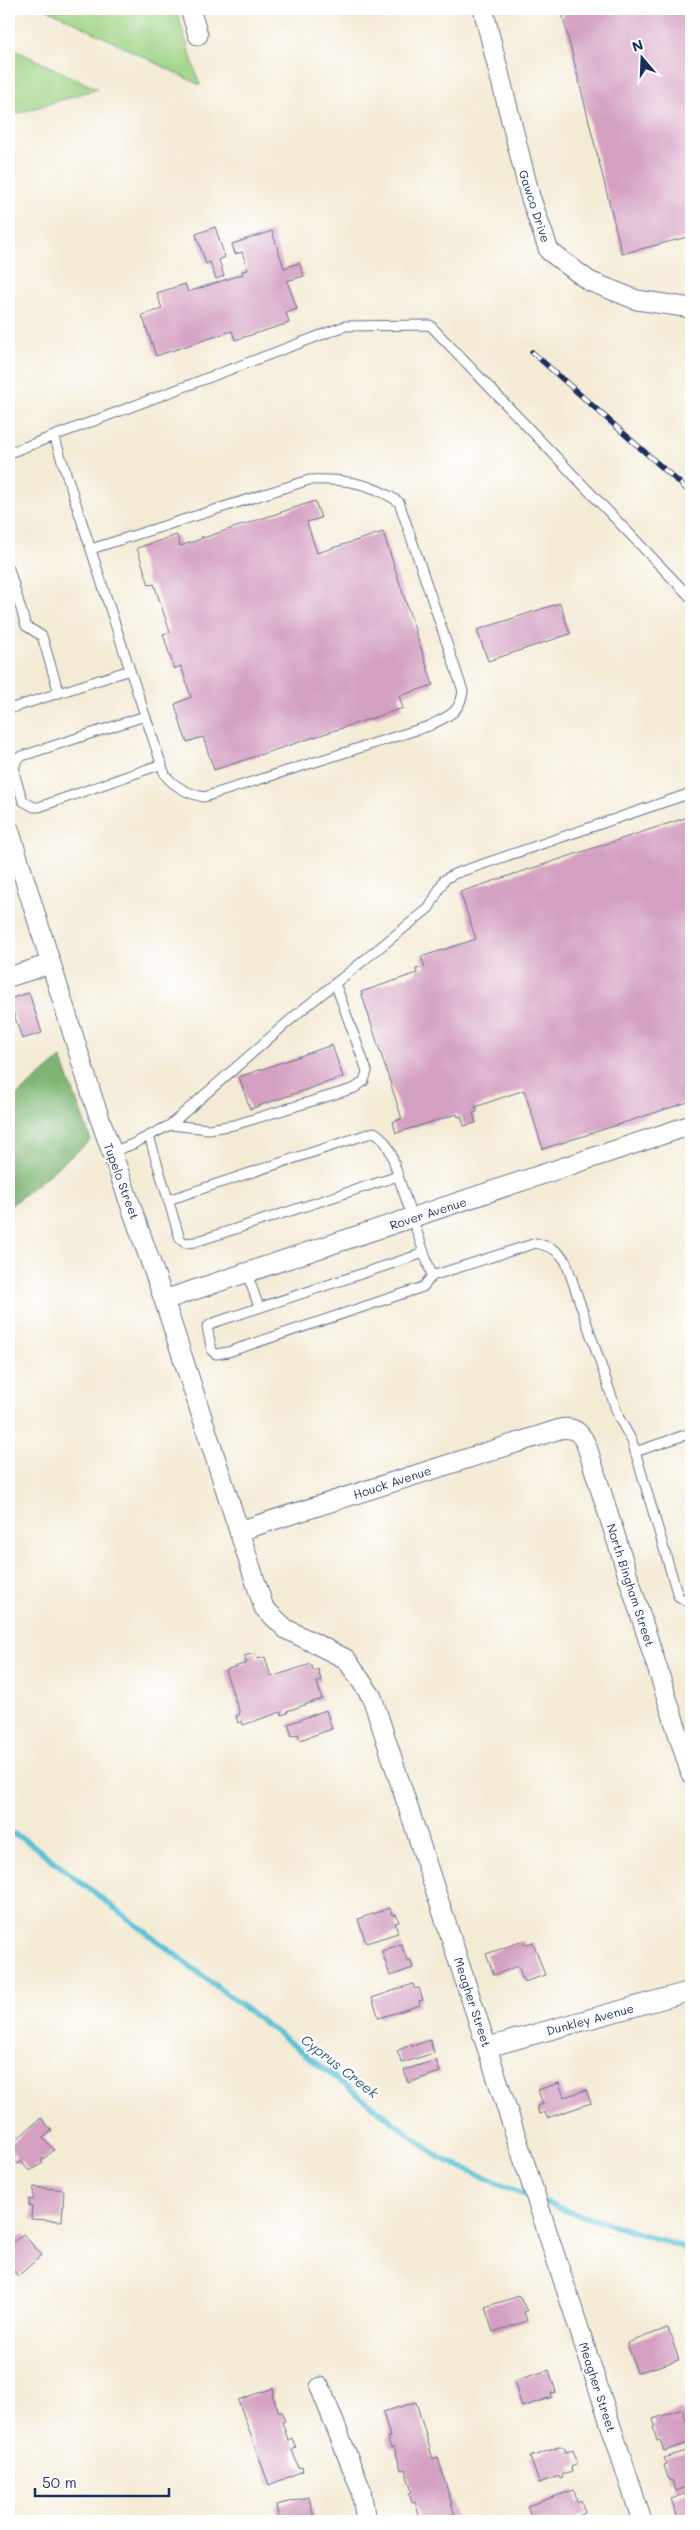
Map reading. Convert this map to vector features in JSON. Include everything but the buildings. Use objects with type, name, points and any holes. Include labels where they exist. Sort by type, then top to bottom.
[{"type":"street","points":[[190,9],[198,35]]},
{"type":"street","name":"Gawco Drive","points":[[484,9],[530,196],[549,251],[589,281],[637,300],[691,308]]},
{"type":"street","name":"Tupelo Street","points":[[9,829],[50,964],[112,1152],[164,1300],[239,1531]]},
{"type":"street","points":[[9,977],[50,964]]},
{"type":"street","name":"Rover Avenue","points":[[164,1300],[691,1125]]},
{"type":"street","name":"North Bingham Street","points":[[544,1434],[567,1428],[579,1433],[584,1440],[691,1774]]},
{"type":"street","name":"Houck Avenue","points":[[239,1531],[544,1434]]},
{"type":"street","name":"Meagher Street","points":[[239,1531],[264,1608],[286,1629],[319,1644],[346,1660],[372,1697],[642,2521]]},
{"type":"street","name":"Dunkley Avenue","points":[[488,2047],[691,1991]]},
{"type":"street","points":[[320,2387],[361,2490],[366,2521]]},
{"type":"lane","points":[[9,453],[346,326],[430,325],[691,598]]},
{"type":"lane","points":[[54,436],[165,776],[171,782],[192,795],[204,797],[429,726],[456,712],[461,704],[463,691],[399,502],[385,492],[358,482],[335,479],[309,480],[91,549]]},
{"type":"lane","points":[[9,569],[26,626],[42,636],[59,693]]},
{"type":"lane","points":[[9,709],[130,670]]},
{"type":"lane","points":[[145,716],[19,757],[14,763],[14,769],[24,801],[34,807],[39,807],[162,764]]},
{"type":"lane","points":[[112,1152],[170,1125],[335,983],[429,908],[444,880],[454,874],[691,793]]},
{"type":"lane","points":[[170,1125],[209,1129],[234,1125],[355,1088],[364,1081],[367,1070],[335,983]]},
{"type":"lane","points":[[168,1200],[374,1132],[381,1136],[388,1146],[432,1276]]},
{"type":"lane","points":[[148,1136],[180,1239],[184,1243],[195,1242],[398,1176]]},
{"type":"lane","points":[[424,1253],[259,1307],[207,1327],[212,1351],[216,1354],[228,1352],[423,1287],[432,1276],[536,1243],[553,1247],[566,1262],[619,1418],[635,1452],[678,1596],[691,1604]]},
{"type":"lane","points":[[247,1273],[259,1307]]},
{"type":"lane","points":[[635,1452],[691,1433]]},
{"type":"green space","points":[[47,9],[176,9],[200,85]]},
{"type":"green space","points":[[9,47],[97,89],[9,116]]},
{"type":"green space","points":[[61,1058],[91,1140],[9,1207],[9,1102]]},
{"type":"waterway","name":"Cyprus Creek","points":[[9,1832],[26,1840],[440,2158],[531,2197]]},
{"type":"waterway","name":"Cyprus Creek","points":[[542,2201],[563,2210],[680,2246],[691,2254]]},
{"type":"railway","points":[[532,352],[691,493]]}]
